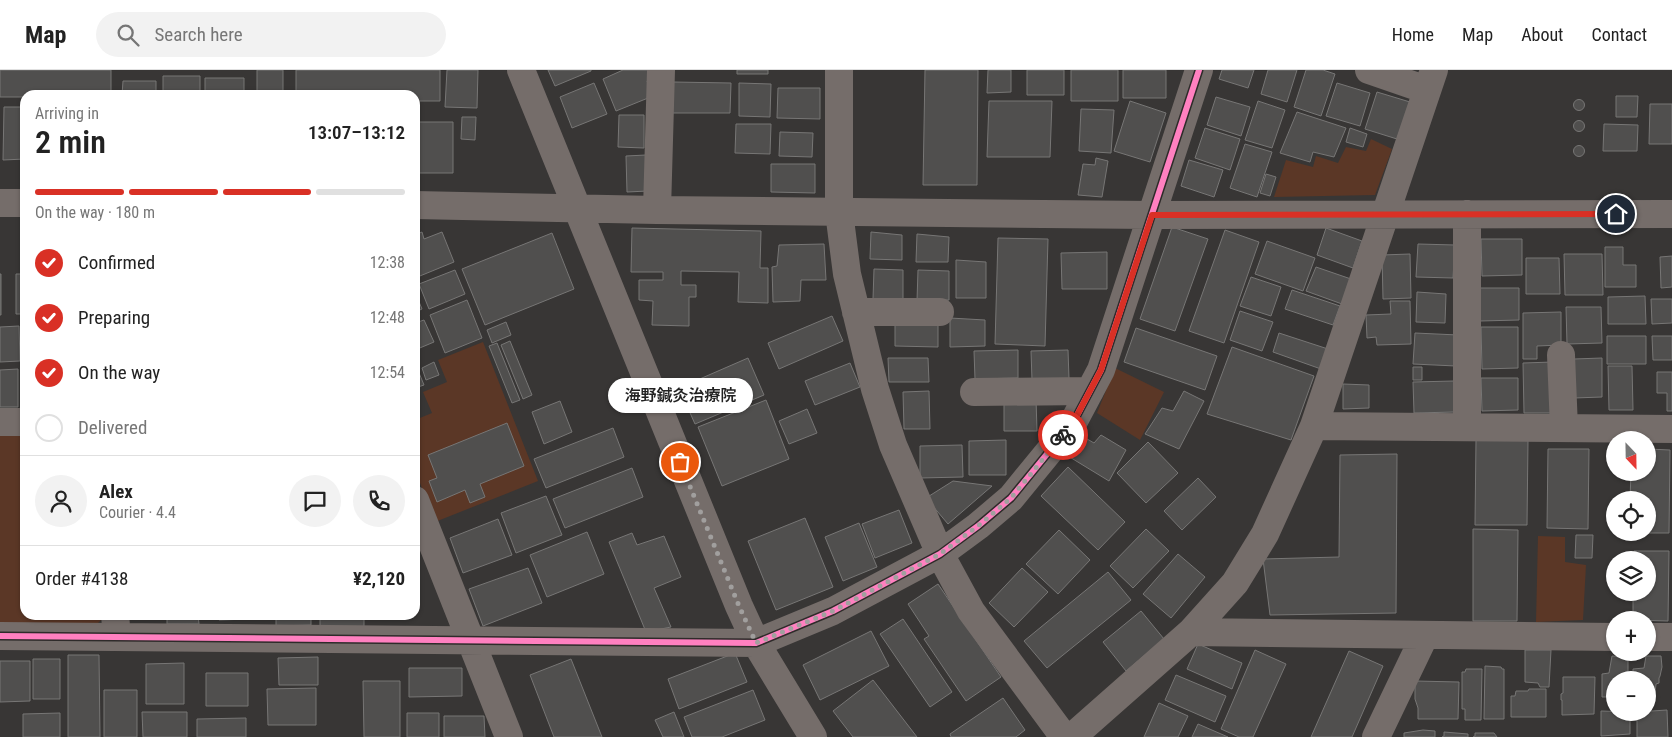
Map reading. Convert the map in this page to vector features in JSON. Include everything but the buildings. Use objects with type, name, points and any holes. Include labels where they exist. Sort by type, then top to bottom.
[{"type":"street","points":[[521,70],[717,553],[756,643],[813,737]]},
{"type":"street","points":[[656,210],[661,70]]},
{"type":"street","points":[[839,70],[839,212],[847,274],[875,389],[893,445],[940,554],[971,611],[1064,737]]},
{"type":"street","points":[[0,636],[116,626],[470,641],[756,643],[833,611],[940,554],[978,526],[1011,498],[1074,421],[1101,370],[1199,70]]},
{"type":"street","points":[[1072,737],[1191,632],[1235,583],[1265,534],[1314,426],[1431,80],[1369,70]]},
{"type":"street","points":[[0,203],[20,203]]},
{"type":"street","points":[[420,206],[1152,215],[1672,214]]},
{"type":"street","points":[[1467,214],[1467,427]]},
{"type":"street","points":[[856,312],[940,312]]},
{"type":"street","points":[[1561,355],[1564,428]]},
{"type":"street","points":[[974,392],[1090,391]]},
{"type":"street","points":[[0,422],[20,422]]},
{"type":"street","points":[[1314,426],[1672,429]]},
{"type":"street","points":[[420,513],[509,737]]},
{"type":"street","points":[[1191,632],[1606,637]]},
{"type":"street","points":[[1376,737],[1425,635]]},
{"type":"shaded area","points":[[1371,139],[1392,149],[1375,195],[1274,197],[1286,160],[1313,167],[1316,156],[1338,163],[1346,147],[1366,151]]},
{"type":"shaded area","points":[[483,342],[538,481],[435,522],[420,483],[420,418],[432,413],[423,392],[447,382],[438,360]]},
{"type":"shaded area","points":[[1115,368],[1164,392],[1140,440],[1097,413]]},
{"type":"shaded area","points":[[0,435],[20,435],[20,620],[101,620],[94,627],[0,627]]},
{"type":"shaded area","points":[[1538,536],[1565,537],[1565,562],[1586,565],[1583,620],[1536,622]]},
{"type":"cycle path","points":[[0,636],[756,643],[833,611],[940,554],[978,526],[1011,498],[1074,421],[1101,370],[1199,70]]},
{"type":"way so far","points":[[680,462],[756,643],[833,611],[940,554],[978,526],[1011,498],[1063,435]]},
{"type":"place","name":"海野鍼灸治療院","points":[[680,462]]},
{"type":"route","points":[[1063,435],[1074,421],[1101,370],[1152,215],[1616,214]]}]
